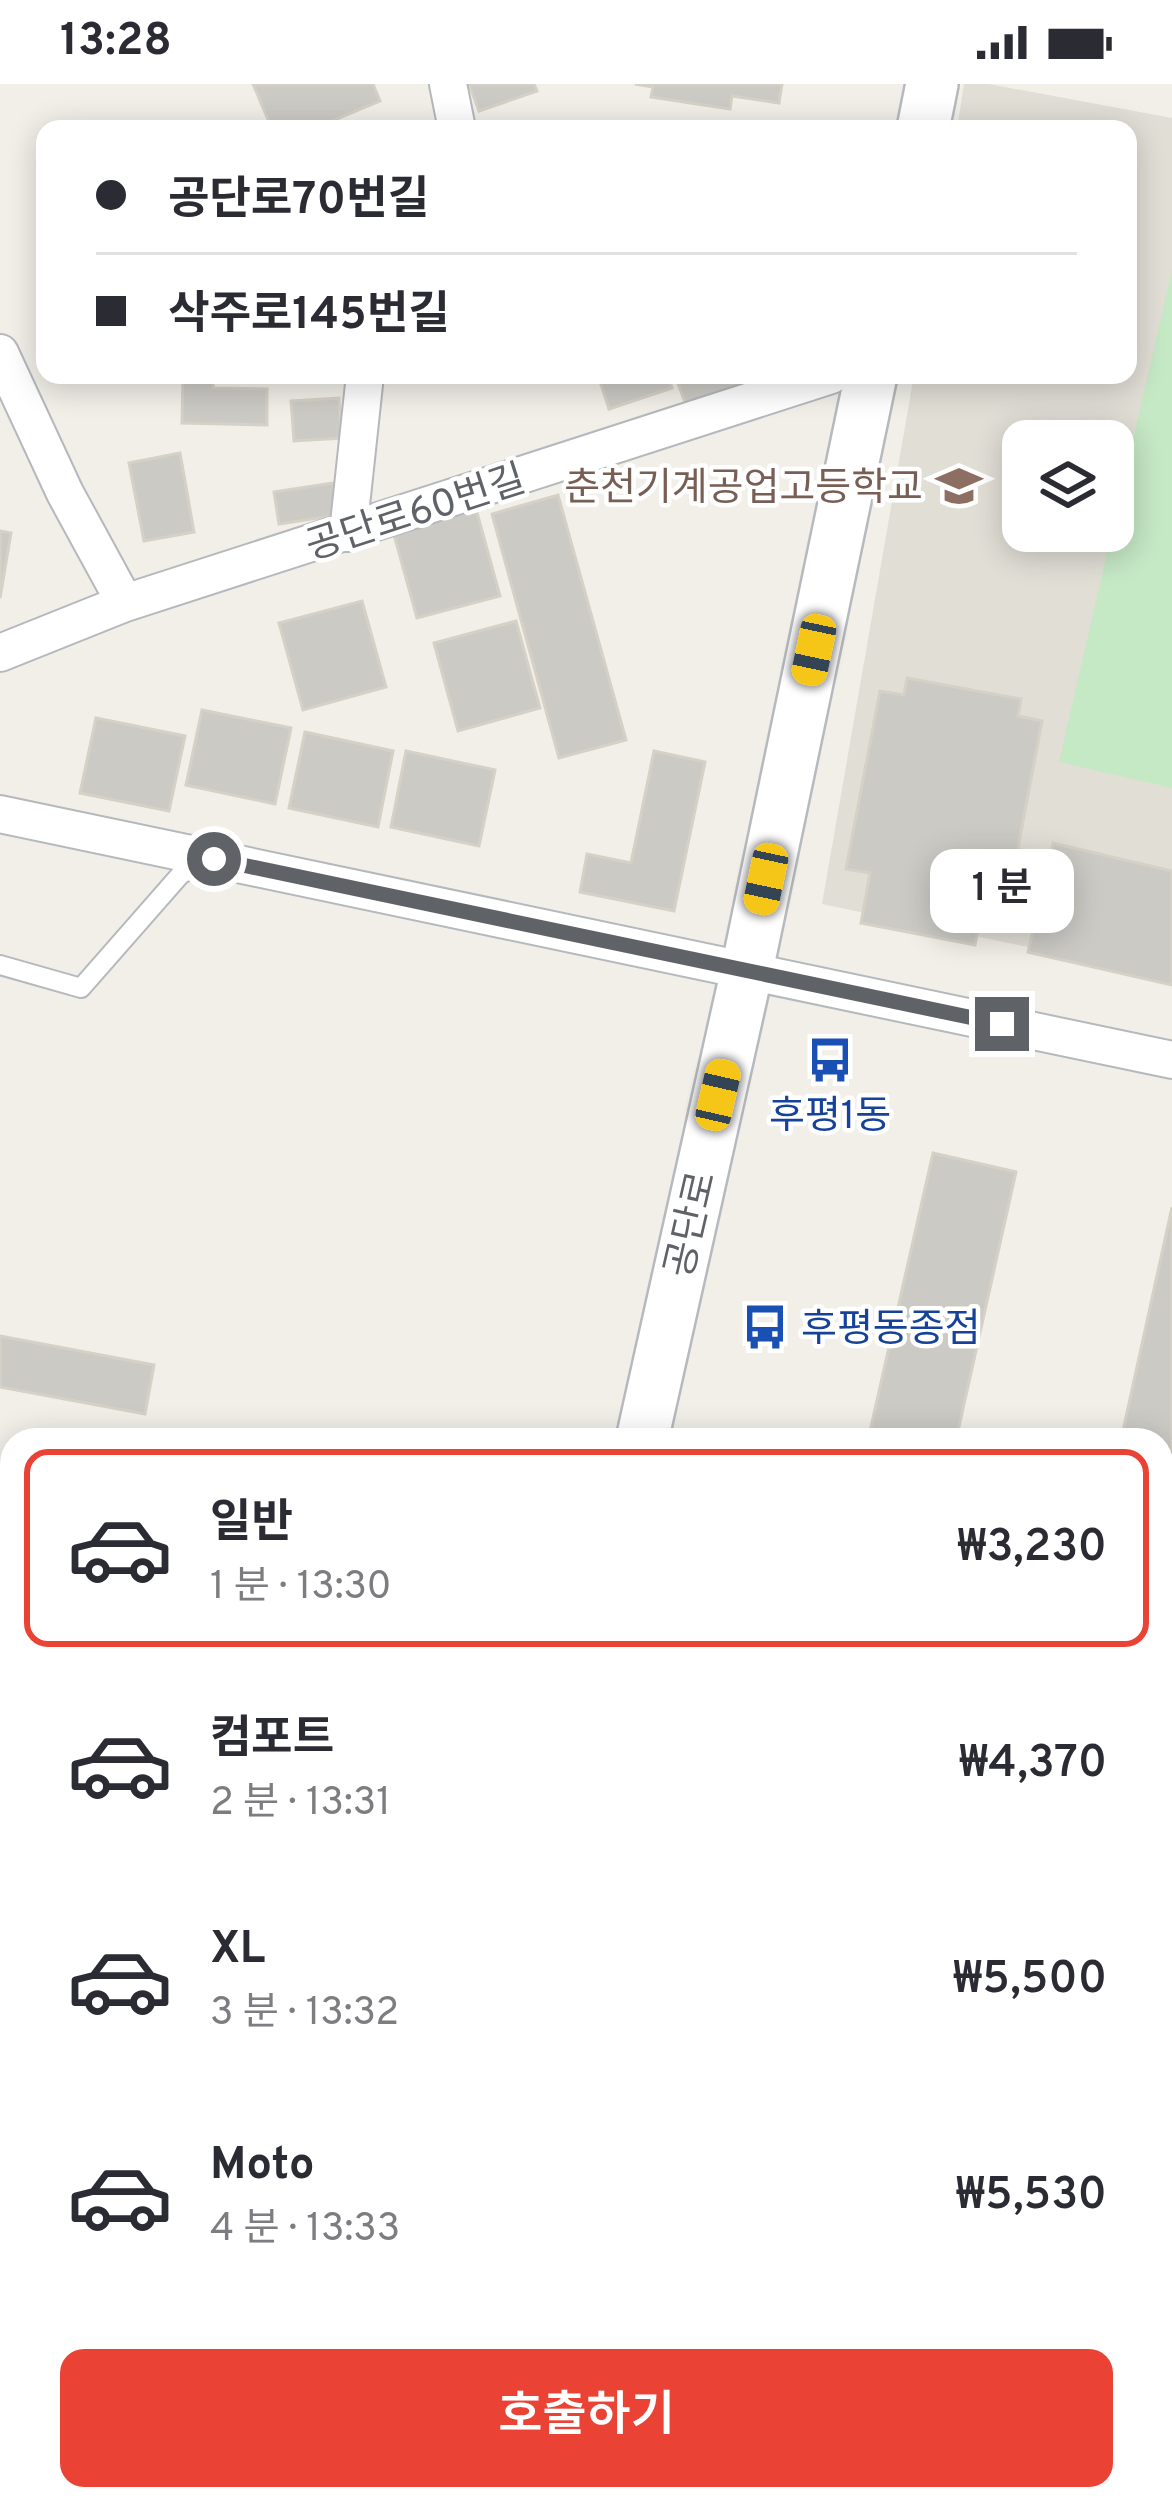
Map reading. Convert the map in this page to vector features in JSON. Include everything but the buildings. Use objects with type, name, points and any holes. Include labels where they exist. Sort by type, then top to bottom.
[{"type":"street","points":[[448,84],[455,120]]},
{"type":"street","points":[[925,120],[932,84]]},
{"type":"street","points":[[0,352],[65,493],[125,603]]},
{"type":"street","points":[[348,533],[364,384]]},
{"type":"street","name":"공단로60번길","points":[[0,653],[125,603],[803,384]]},
{"type":"street","name":"공단로","points":[[645,1428],[747,970],[869,384]]},
{"type":"street","points":[[0,814],[1172,1060]]},
{"type":"lane","points":[[0,965],[81,988],[181,874],[214,859]]},
{"type":"shaded area","name":"춘천기계공업고등학교","points":[[964,84],[989,84],[1172,118],[1172,977],[822,904],[912,384],[1137,384],[1137,120],[958,120]]},
{"type":"green space","points":[[1172,270],[1172,788],[1059,762],[1107,552],[1134,552],[1134,435]]},
{"type":"place","name":"춘천기계공업고등학교","points":[[959,486]]},
{"type":"place","name":"후평1동","points":[[830,1060]]},
{"type":"place","name":"후평동종점","points":[[765,1327]]},
{"type":"route","points":[[214,859],[1002,1024]]}]
